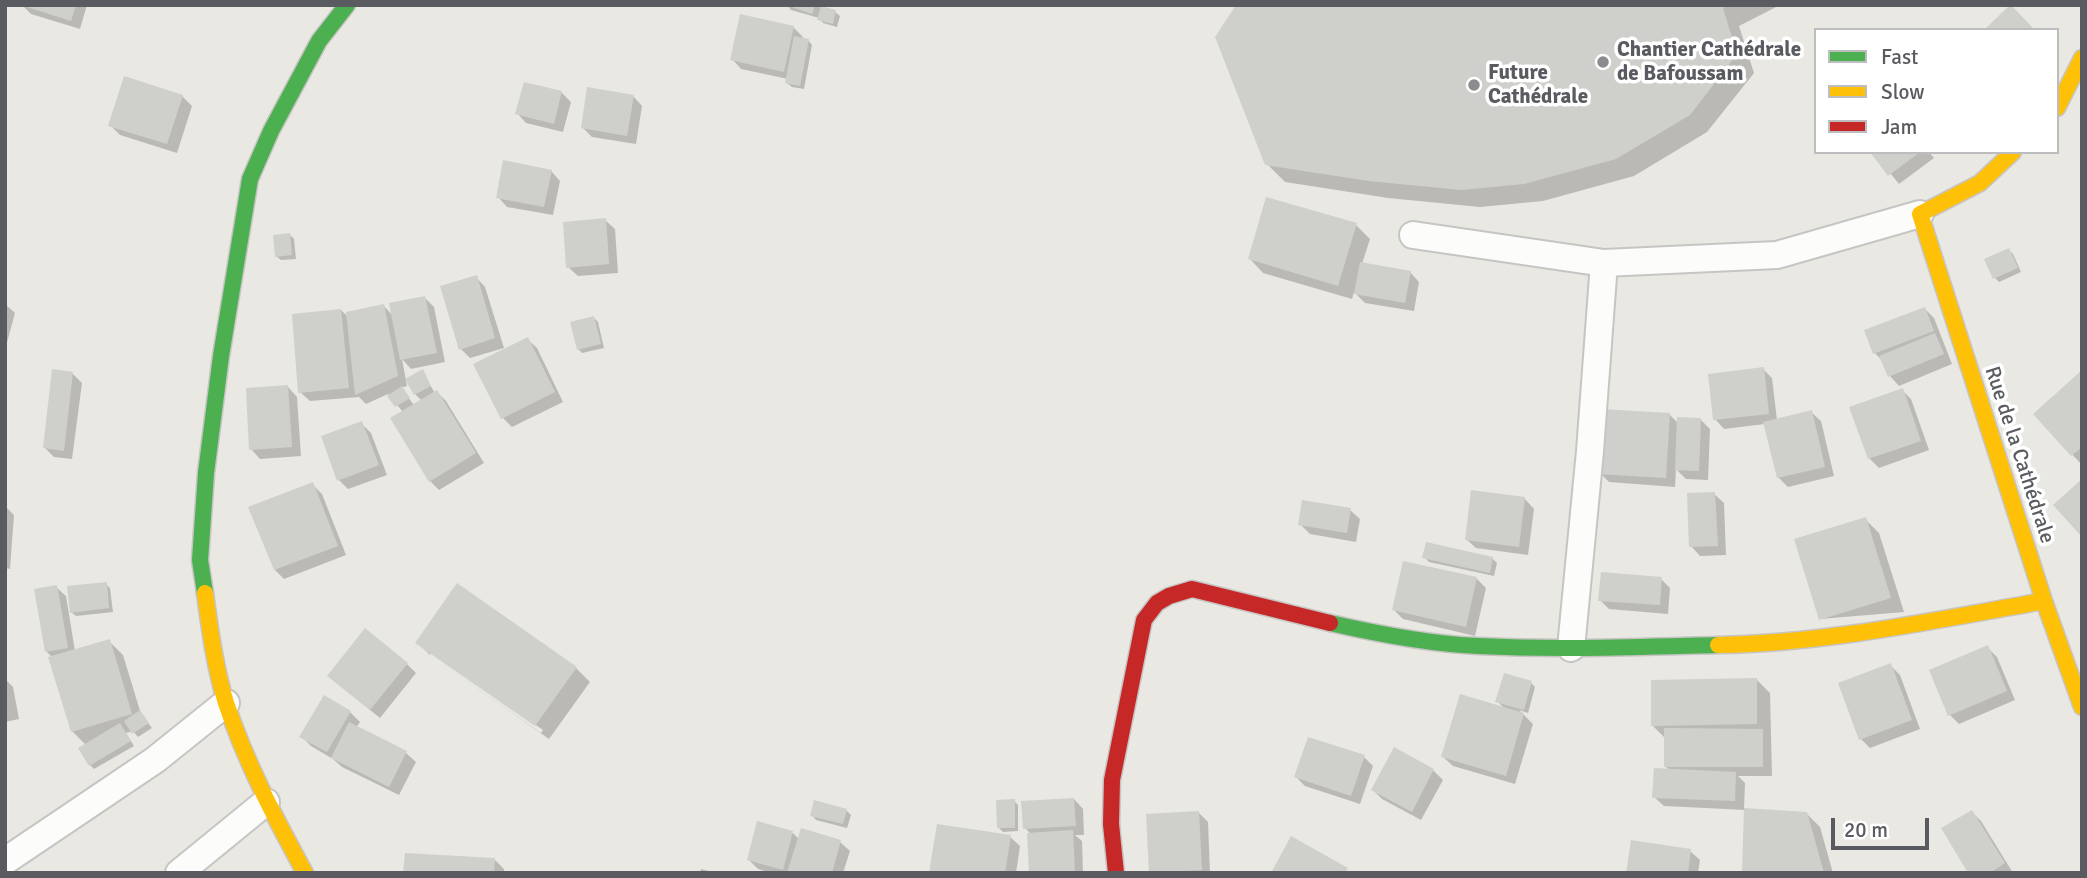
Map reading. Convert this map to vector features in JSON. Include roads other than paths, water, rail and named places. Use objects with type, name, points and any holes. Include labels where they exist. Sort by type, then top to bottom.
[{"type":"street","points":[[305,873],[266,803],[226,702],[211,640],[200,560],[205,473],[250,179],[271,131],[318,41],[347,5]]},
{"type":"street","points":[[2059,104],[2082,58]]},
{"type":"street","points":[[1413,235],[1604,263],[1777,255],[1920,214],[1980,183],[2011,154]]},
{"type":"street","name":"Rue de la Cathédrale","points":[[1920,214],[2044,601],[2082,708]]},
{"type":"street","points":[[1571,648],[1590,451],[1604,263]]},
{"type":"street","points":[[1116,873],[1111,824],[1112,780],[1144,620],[1157,603],[1192,589],[1384,635],[1475,646],[1571,648],[1761,644],[1853,635],[2044,601]]},
{"type":"street","points":[[5,861],[155,760],[226,702]]},
{"type":"street","points":[[179,873],[266,803]]},
{"type":"place","name":"Chantier Cathédrale de Bafoussam","points":[[1603,62]]},
{"type":"place","name":"Future Cathédrale","points":[[1474,85]]}]
